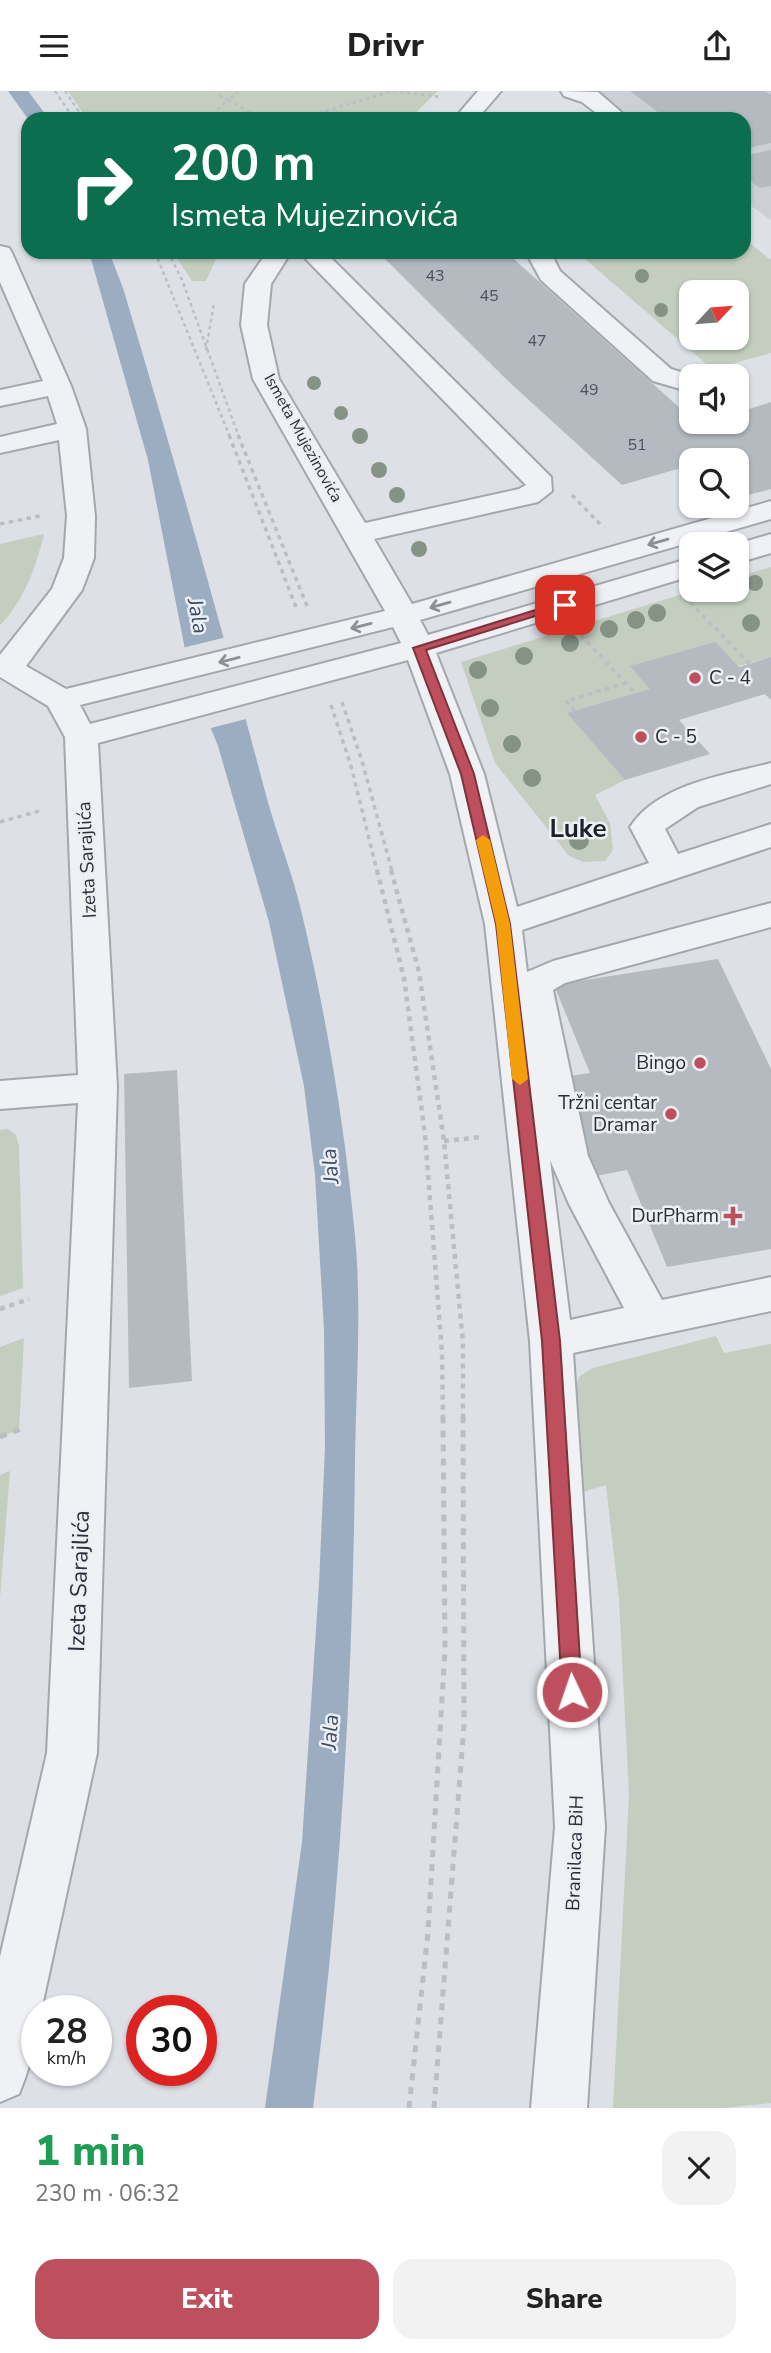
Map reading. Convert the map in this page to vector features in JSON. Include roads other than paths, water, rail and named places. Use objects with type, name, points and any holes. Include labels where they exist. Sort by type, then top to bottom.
[{"type":"street","points":[[471,112],[490,91]]},
{"type":"street","points":[[572,91],[590,97],[609,112]]},
{"type":"street","points":[[0,253],[58,386],[72,429],[80,506],[79,558],[67,590],[4,666],[61,700],[120,688],[402,616],[771,510]]},
{"type":"street","name":"Ismeta Mujezinovića","points":[[274,259],[258,284],[254,325],[266,379],[358,534],[419,648]]},
{"type":"street","points":[[318,259],[537,477],[540,485],[538,491],[528,496],[358,534]]},
{"type":"street","points":[[542,259],[550,275],[662,375],[679,380]]},
{"type":"street","points":[[0,398],[58,386]]},
{"type":"street","points":[[0,445],[72,429]]},
{"type":"street","points":[[749,550],[771,543]]},
{"type":"street","points":[[81,737],[419,648],[679,571]]},
{"type":"street","name":"Branilaca BiH","points":[[419,648],[467,774],[503,924],[551,1341],[580,1827],[559,2108]]},
{"type":"street","name":"Izeta Sarajlića","points":[[1,2070],[72,1753],[98,1087],[81,737],[61,700]]},
{"type":"street","points":[[669,869],[647,827],[656,815],[678,803],[771,773]]},
{"type":"street","points":[[503,924],[770,837]]},
{"type":"street","points":[[651,1319],[589,1205],[568,1156],[535,983],[553,974],[771,915]]},
{"type":"street","points":[[0,1095],[98,1087]]},
{"type":"street","points":[[551,1341],[771,1294]]},
{"type":"water","points":[[8,91],[28,91],[44,112],[23,112]]},
{"type":"water","name":"Jala","points":[[91,259],[112,259],[123,288],[179,479],[267,799],[302,914],[327,1034],[346,1155],[358,1292],[352,1622],[338,1865],[313,2108],[265,2108],[302,1842],[319,1584],[325,1447],[324,1330],[315,1175],[304,1086],[269,922],[218,746],[191,680],[148,460]]},
{"type":"place","name":"C - 4","points":[[695,678]]},
{"type":"place","name":"C - 5","points":[[641,737]]},
{"type":"place","name":"Bingo","points":[[700,1063]]},
{"type":"place","name":"Tržni centar Dramar","points":[[671,1114]]},
{"type":"place","name":"DurPharm","points":[[733,1216]]},
{"type":"district","name":"Luke","points":[[578,828]]}]
